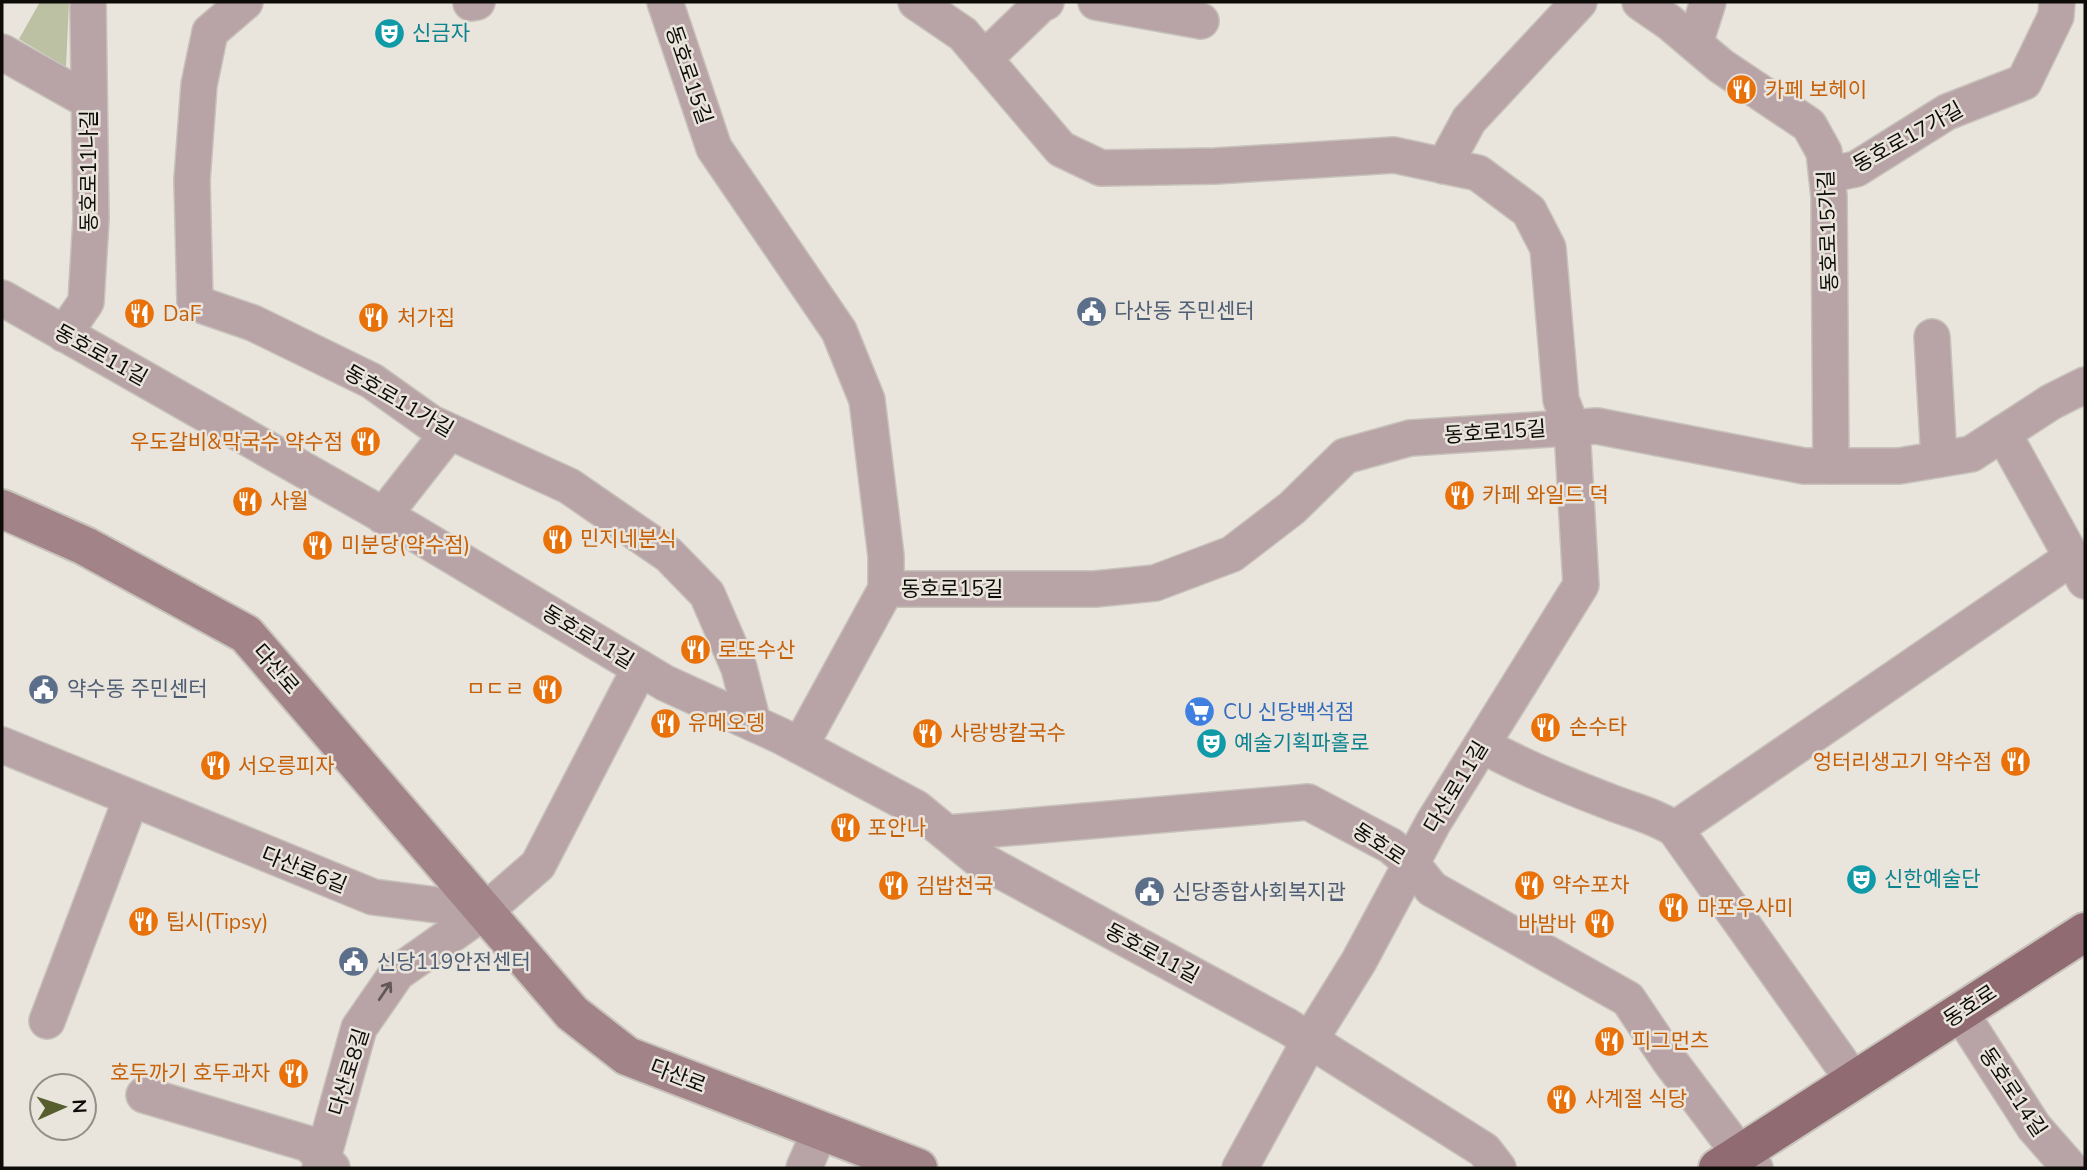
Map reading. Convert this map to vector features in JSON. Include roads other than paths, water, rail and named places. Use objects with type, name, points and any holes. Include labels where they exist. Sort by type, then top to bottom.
[{"type":"main road","name":"다산로","points":[[2,509],[85,546],[246,634],[572,1013],[627,1056],[919,1168]]},
{"type":"main road","name":"동호로","points":[[1738,1164],[1854,1080],[2085,932]]},
{"type":"street","name":"동호로11나길","points":[[64,334],[86,302],[91,219],[88,2]]},
{"type":"street","name":"동호로11가길","points":[[245,2],[210,32],[199,85],[192,180],[195,303],[253,323],[372,381],[431,423],[569,486],[669,555],[707,594],[739,668],[753,723]]},
{"type":"street","name":"동호로15길","points":[[665,2],[714,148],[839,331],[867,400],[886,556],[886,589],[1095,589],[1155,583],[1232,554],[1292,508],[1345,456],[1410,438],[1597,426],[1804,466],[1899,466],[1971,454],[2051,402],[2085,385]]},
{"type":"street","name":"동호로15길","points":[[916,2],[962,34],[1060,149],[1101,168],[1216,166],[1394,155],[1478,173],[1529,211],[1548,248],[1561,400],[1572,428]]},
{"type":"street","points":[[984,59],[1046,2]]},
{"type":"street","points":[[1096,2],[1201,21]]},
{"type":"street","points":[[1444,166],[1469,120],[1579,2]]},
{"type":"street","name":"동호로15가길","points":[[1640,2],[1721,66],[1809,125],[1824,152],[1827,175],[1832,382],[1831,466]]},
{"type":"street","points":[[1695,43],[1708,2]]},
{"type":"street","name":"동호로17가길","points":[[1827,175],[1856,169],[1947,112],[2024,82],[2056,16],[2057,2]]},
{"type":"street","points":[[2,52],[89,101]]},
{"type":"street","name":"동호로11길","points":[[2,298],[383,516],[665,683],[800,746],[916,808],[977,858],[1287,1026],[1484,1150],[1498,1168]]},
{"type":"street","points":[[1932,337],[1939,459]]},
{"type":"street","name":"다산로11길","points":[[1240,1168],[1310,1040],[1359,961],[1433,823],[1581,584],[1572,428]]},
{"type":"street","points":[[383,516],[449,432]]},
{"type":"street","points":[[1675,829],[2078,570],[2003,433]]},
{"type":"street","points":[[800,746],[886,589]]},
{"type":"street","points":[[485,911],[537,865],[640,668]]},
{"type":"street","name":"다산로6길","points":[[2,745],[373,897],[485,911]]},
{"type":"street","points":[[1482,745],[1523,768],[1657,818],[1675,829],[1854,1080]]},
{"type":"street","points":[[47,1021],[131,799]]},
{"type":"street","name":"동호로","points":[[948,833],[1308,802],[1391,846],[1412,863],[1433,889],[1628,999],[1738,1164]]},
{"type":"street","name":"다산로8길","points":[[325,1166],[359,1028],[397,973],[485,911]]},
{"type":"street","name":"동호로14길","points":[[1960,1012],[2034,1127],[2070,1168]]},
{"type":"street","name":"다산로8길","points":[[144,1095],[309,1144],[325,1166]]},
{"type":"street","points":[[804,1168],[820,1130]]},
{"type":"place","name":"신금자","points":[[389,33]]},
{"type":"place","name":"카페 보헤이","points":[[1742,90]]},
{"type":"place","name":"다산동 주민센터","points":[[1091,311]]},
{"type":"place","name":"DaF","points":[[140,314]]},
{"type":"place","name":"처가집","points":[[374,318]]},
{"type":"place","name":"우도갈비&막국수 약수점","points":[[366,442]]},
{"type":"place","name":"카페 와일드 덕","points":[[1459,495]]},
{"type":"place","name":"사월","points":[[247,501]]},
{"type":"place","name":"민지네분식","points":[[557,539]]},
{"type":"place","name":"미분당(약수점)","points":[[318,545]]},
{"type":"place","name":"로또수산","points":[[695,650]]},
{"type":"place","name":"약수동 주민센터","points":[[44,689]]},
{"type":"place","name":"ㅁㄷㄹ","points":[[547,689]]},
{"type":"place","name":"CU 신당백석점","points":[[1200,712]]},
{"type":"place","name":"유메오뎅","points":[[665,723]]},
{"type":"place","name":"손수타","points":[[1546,727]]},
{"type":"place","name":"사랑방칼국수","points":[[927,733]]},
{"type":"place","name":"예술기획파홀로","points":[[1211,743]]},
{"type":"place","name":"엉터리생고기 약수점","points":[[2015,762]]},
{"type":"place","name":"서오릉피자","points":[[215,766]]},
{"type":"place","name":"포안나","points":[[845,828]]},
{"type":"place","name":"신한예술단","points":[[1861,879]]},
{"type":"place","name":"약수포차","points":[[1529,885]]},
{"type":"place","name":"김밥천국","points":[[893,886]]},
{"type":"place","name":"신당종합사회복지관","points":[[1149,892]]},
{"type":"place","name":"마포우사미","points":[[1674,908]]},
{"type":"place","name":"팁시(Tipsy)","points":[[143,922]]},
{"type":"place","name":"바밤바","points":[[1599,924]]},
{"type":"place","name":"신당119안전센터","points":[[354,962]]},
{"type":"place","name":"피그먼츠","points":[[1609,1041]]},
{"type":"place","name":"호두까기 호두과자","points":[[293,1073]]},
{"type":"place","name":"사계절 식당","points":[[1562,1099]]}]
